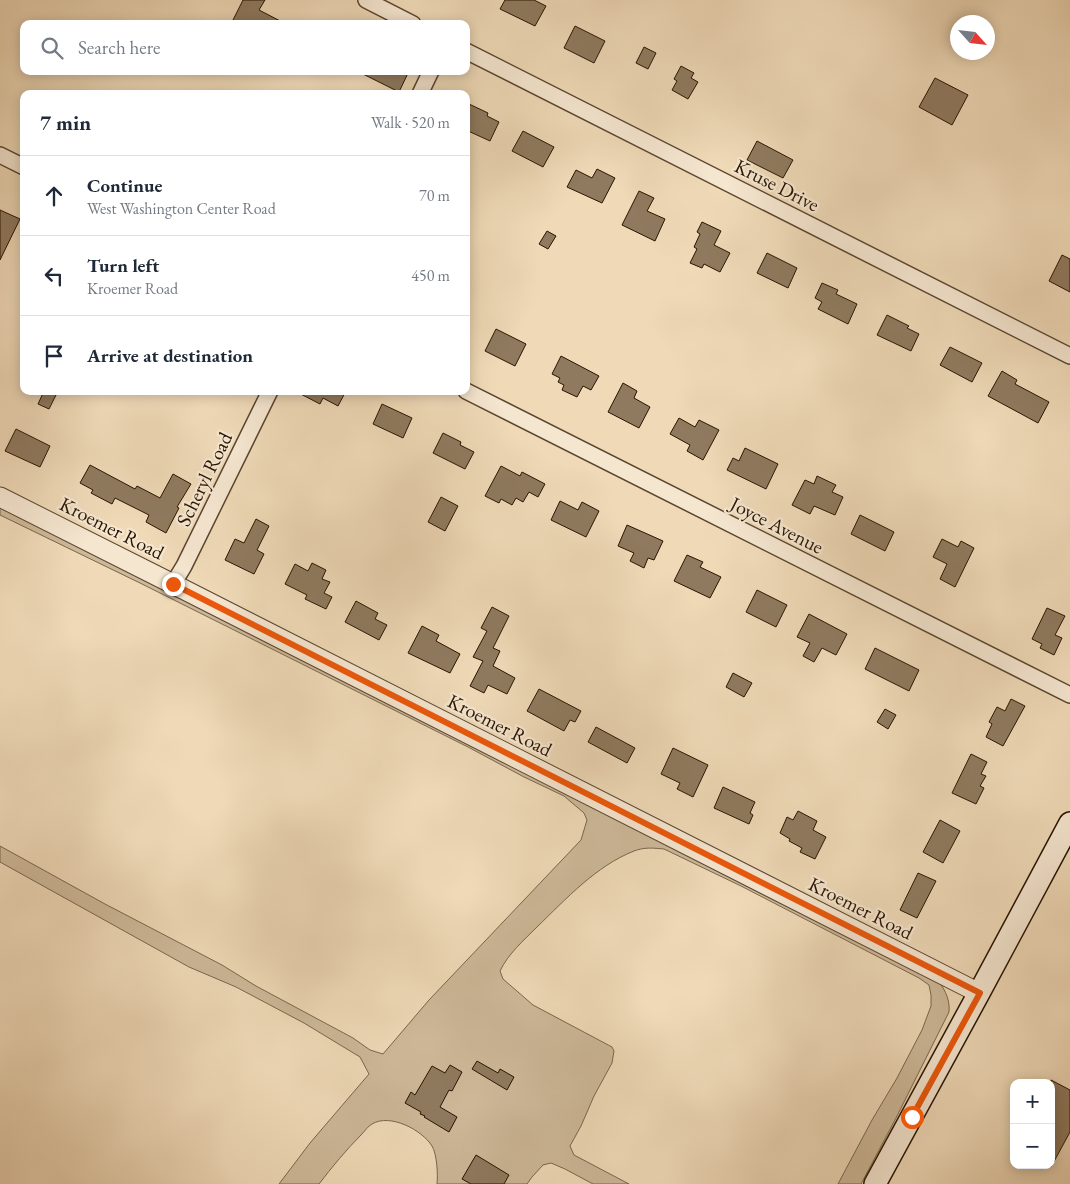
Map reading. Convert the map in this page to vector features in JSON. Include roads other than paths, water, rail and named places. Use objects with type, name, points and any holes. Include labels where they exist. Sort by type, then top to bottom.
[{"type":"main road","points":[[875,1184],[980,993],[1070,823]]},
{"type":"street","points":[[366,0],[405,20]]},
{"type":"street","name":"Kruse Drive","points":[[470,52],[1070,356]]},
{"type":"street","points":[[422,90],[429,75]]},
{"type":"street","points":[[0,155],[20,165]]},
{"type":"street","name":"Joyce Avenue","points":[[470,393],[1070,695]]},
{"type":"street","name":"Scheryl Road","points":[[173,584],[184,566],[268,395]]},
{"type":"street","name":"Kroemer Road","points":[[0,497],[980,993]]}]
